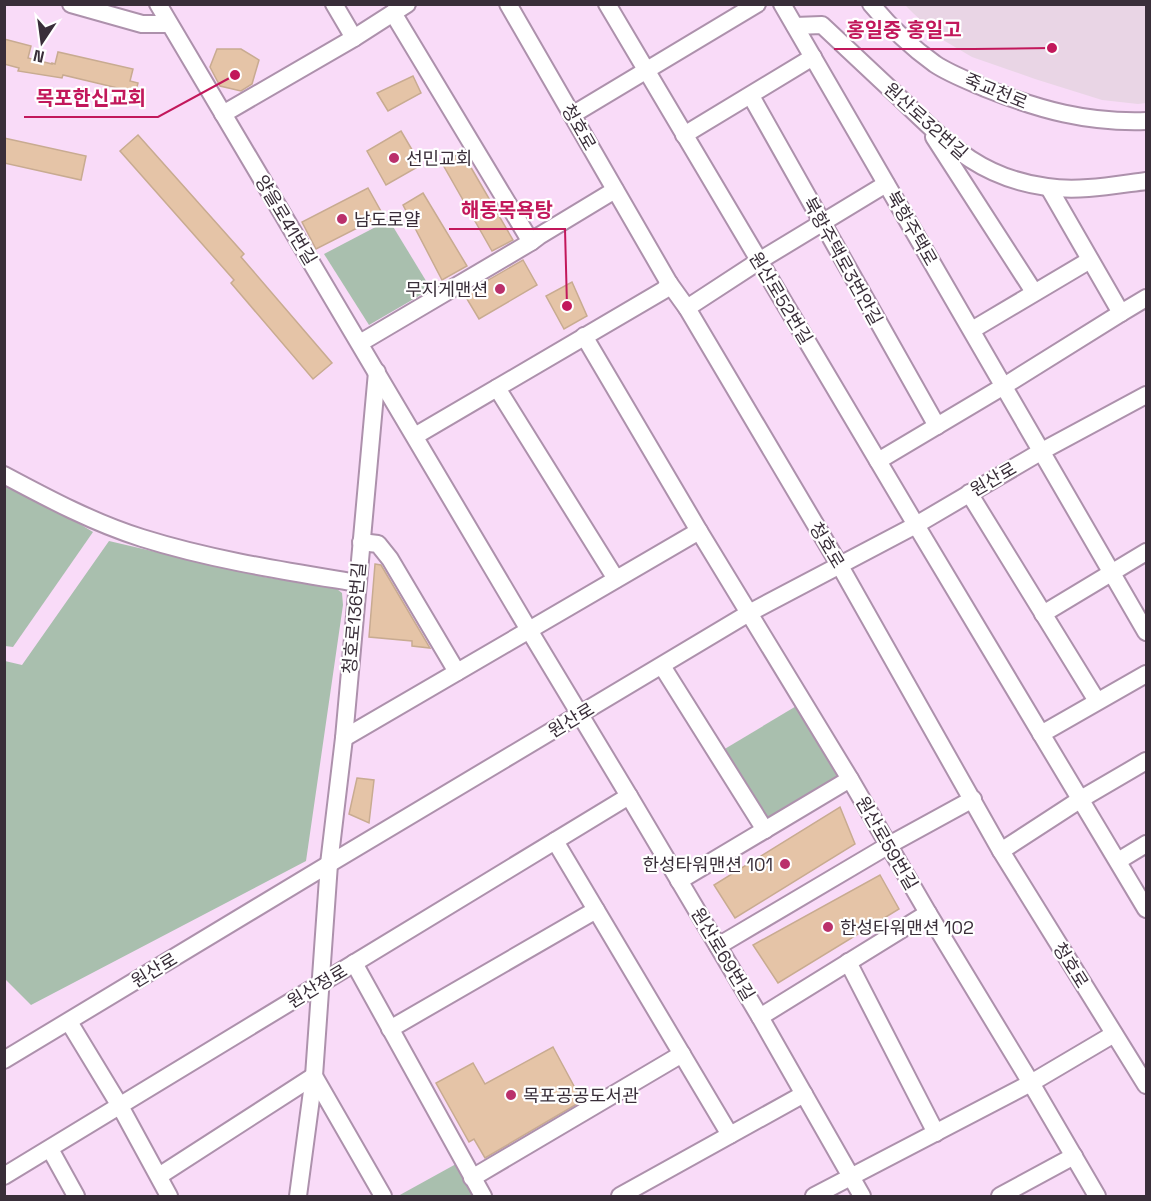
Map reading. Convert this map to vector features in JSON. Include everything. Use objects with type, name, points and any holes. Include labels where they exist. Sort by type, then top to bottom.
[{"type":"street","points":[[71,4],[142,24],[169,24]]},
{"type":"street","name":"양을로41번길","points":[[158,4],[529,630]]},
{"type":"street","points":[[334,4],[354,38]]},
{"type":"street","name":"청호로","points":[[508,4],[669,283],[687,308],[840,566],[1001,851],[1146,1085]]},
{"type":"street","name":"원산로52번길","points":[[607,4],[1146,909]]},
{"type":"street","points":[[572,115],[757,4]]},
{"type":"street","name":"북항주택로","points":[[782,4],[1146,632]]},
{"type":"street","name":"죽교천로","points":[[871,4],[908,43],[937,65],[972,82],[1011,98],[1068,115],[1104,120],[1146,121]]},
{"type":"street","points":[[223,114],[401,8],[531,242]]},
{"type":"street","name":"원산로32번길","points":[[795,26],[822,25],[926,124],[969,159],[1002,177],[1049,188],[1087,188],[1146,181]]},
{"type":"street","points":[[684,135],[813,57]]},
{"type":"street","name":"북항주택로3번안길","points":[[751,96],[937,426]]},
{"type":"street","points":[[926,124],[1034,292]]},
{"type":"street","points":[[687,308],[759,261],[886,184]]},
{"type":"street","points":[[1049,188],[1121,313]]},
{"type":"street","points":[[360,343],[615,190]]},
{"type":"street","points":[[972,330],[1090,260]]},
{"type":"street","points":[[415,436],[664,290],[669,283]]},
{"type":"street","points":[[878,461],[1146,298]]},
{"type":"street","name":"원산로59번길","points":[[584,336],[1097,1197]]},
{"type":"street","name":"청호로136번길","points":[[298,1197],[314,1076],[329,864],[344,738],[377,372]]},
{"type":"street","points":[[497,388],[616,579]]},
{"type":"street","name":"원산로","points":[[4,1060],[749,614],[916,525],[1042,451],[1146,394]]},
{"type":"street","points":[[4,476],[94,520],[143,538],[237,562],[357,583]]},
{"type":"street","points":[[969,493],[1097,701]]},
{"type":"street","points":[[344,738],[699,531]]},
{"type":"street","points":[[361,542],[378,544],[390,559],[457,672]]},
{"type":"street","points":[[1043,614],[1146,552]]},
{"type":"street","name":"원산로69번길","points":[[529,630],[760,1017],[862,1197]]},
{"type":"street","points":[[662,666],[765,830]]},
{"type":"street","points":[[1041,734],[1146,674]]},
{"type":"street","points":[[1001,851],[1080,799],[1146,761]]},
{"type":"street","points":[[679,882],[850,779]]},
{"type":"street","name":"원산정로","points":[[4,1176],[629,796]]},
{"type":"street","points":[[718,946],[888,845],[973,799]]},
{"type":"street","points":[[555,841],[730,1135]]},
{"type":"street","points":[[1118,861],[1146,844]]},
{"type":"street","points":[[390,1029],[596,910]]},
{"type":"street","points":[[760,1017],[928,914]]},
{"type":"street","points":[[323,958],[354,963],[483,1197]]},
{"type":"street","points":[[848,962],[936,1133]]},
{"type":"street","points":[[69,1022],[120,1106],[169,1197]]},
{"type":"street","points":[[814,1197],[1031,1083],[1114,1034]]},
{"type":"street","points":[[472,1178],[682,1054]]},
{"type":"street","points":[[159,1176],[314,1076],[383,1197]]},
{"type":"street","points":[[620,1197],[804,1094]]},
{"type":"street","points":[[50,1149],[76,1197]]},
{"type":"street","points":[[1000,1197],[1074,1156]]},
{"type":"shaded area","points":[[905,5],[1146,5],[1146,103],[1102,100],[972,57],[943,40]]},
{"type":"green space","points":[[389,220],[431,289],[369,325],[324,254]]},
{"type":"green space","points":[[5,479],[93,532],[13,647],[5,646]]},
{"type":"green space","points":[[109,541],[264,577],[337,589],[342,593],[343,605],[306,861],[31,1005],[5,979],[5,661],[22,665]]},
{"type":"green space","points":[[798,705],[839,773],[837,780],[772,818],[763,818],[723,750]]},
{"type":"green space","points":[[456,1164],[474,1196],[398,1196]]},
{"type":"building","points":[[4,39],[31,46],[28,58],[52,64],[55,64],[58,52],[133,69],[130,81],[138,83],[135,95],[121,93],[122,89],[63,75],[62,78],[18,71],[19,68],[4,64]]},
{"type":"building","points":[[217,49],[241,49],[259,60],[252,84],[241,91],[220,86],[210,67]]},
{"type":"building","points":[[413,76],[421,93],[388,111],[377,93]]},
{"type":"building","name":"선민교회","points":[[401,131],[421,165],[386,185],[367,151]]},
{"type":"building","points":[[138,135],[244,254],[241,257],[332,363],[313,379],[231,283],[234,280],[120,151]]},
{"type":"building","points":[[4,138],[86,156],[81,180],[4,163]]},
{"type":"building","points":[[462,152],[513,240],[492,251],[442,163]]},
{"type":"building","name":"남도로얄","points":[[368,188],[383,215],[316,249],[302,222]]},
{"type":"building","points":[[423,193],[467,266],[442,280],[403,205]]},
{"type":"building","name":"무지게맨션","points":[[523,260],[537,285],[479,319],[464,294]]},
{"type":"building","points":[[572,282],[587,316],[564,329],[546,296]]},
{"type":"building","points":[[375,564],[381,565],[430,648],[412,646],[412,641],[369,637]]},
{"type":"building","points":[[357,778],[374,780],[369,823],[349,814]]},
{"type":"building","name":"한성타워맨션 101","points":[[840,807],[855,844],[735,918],[714,885]]},
{"type":"building","name":"한성타워맨션 102","points":[[880,875],[899,909],[778,983],[753,945]]},
{"type":"building","name":"목포공공도서관","points":[[553,1047],[582,1101],[485,1158],[474,1139],[469,1142],[436,1083],[473,1063],[485,1084]]},
{"type":"place","name":"홍일중 홍일고","points":[[1052,48]]},
{"type":"place","name":"목포한신교회","points":[[235,75]]},
{"type":"place","name":"선민교회","points":[[394,158]]},
{"type":"place","name":"남도로얄","points":[[342,219]]},
{"type":"place","name":"무지게맨션","points":[[500,289]]},
{"type":"place","name":"해동목욕탕","points":[[567,306]]},
{"type":"place","name":"한성타워맨션 101","points":[[785,864]]},
{"type":"place","name":"한성타워맨션 102","points":[[828,927]]},
{"type":"place","name":"목포공공도서관","points":[[511,1095]]}]
